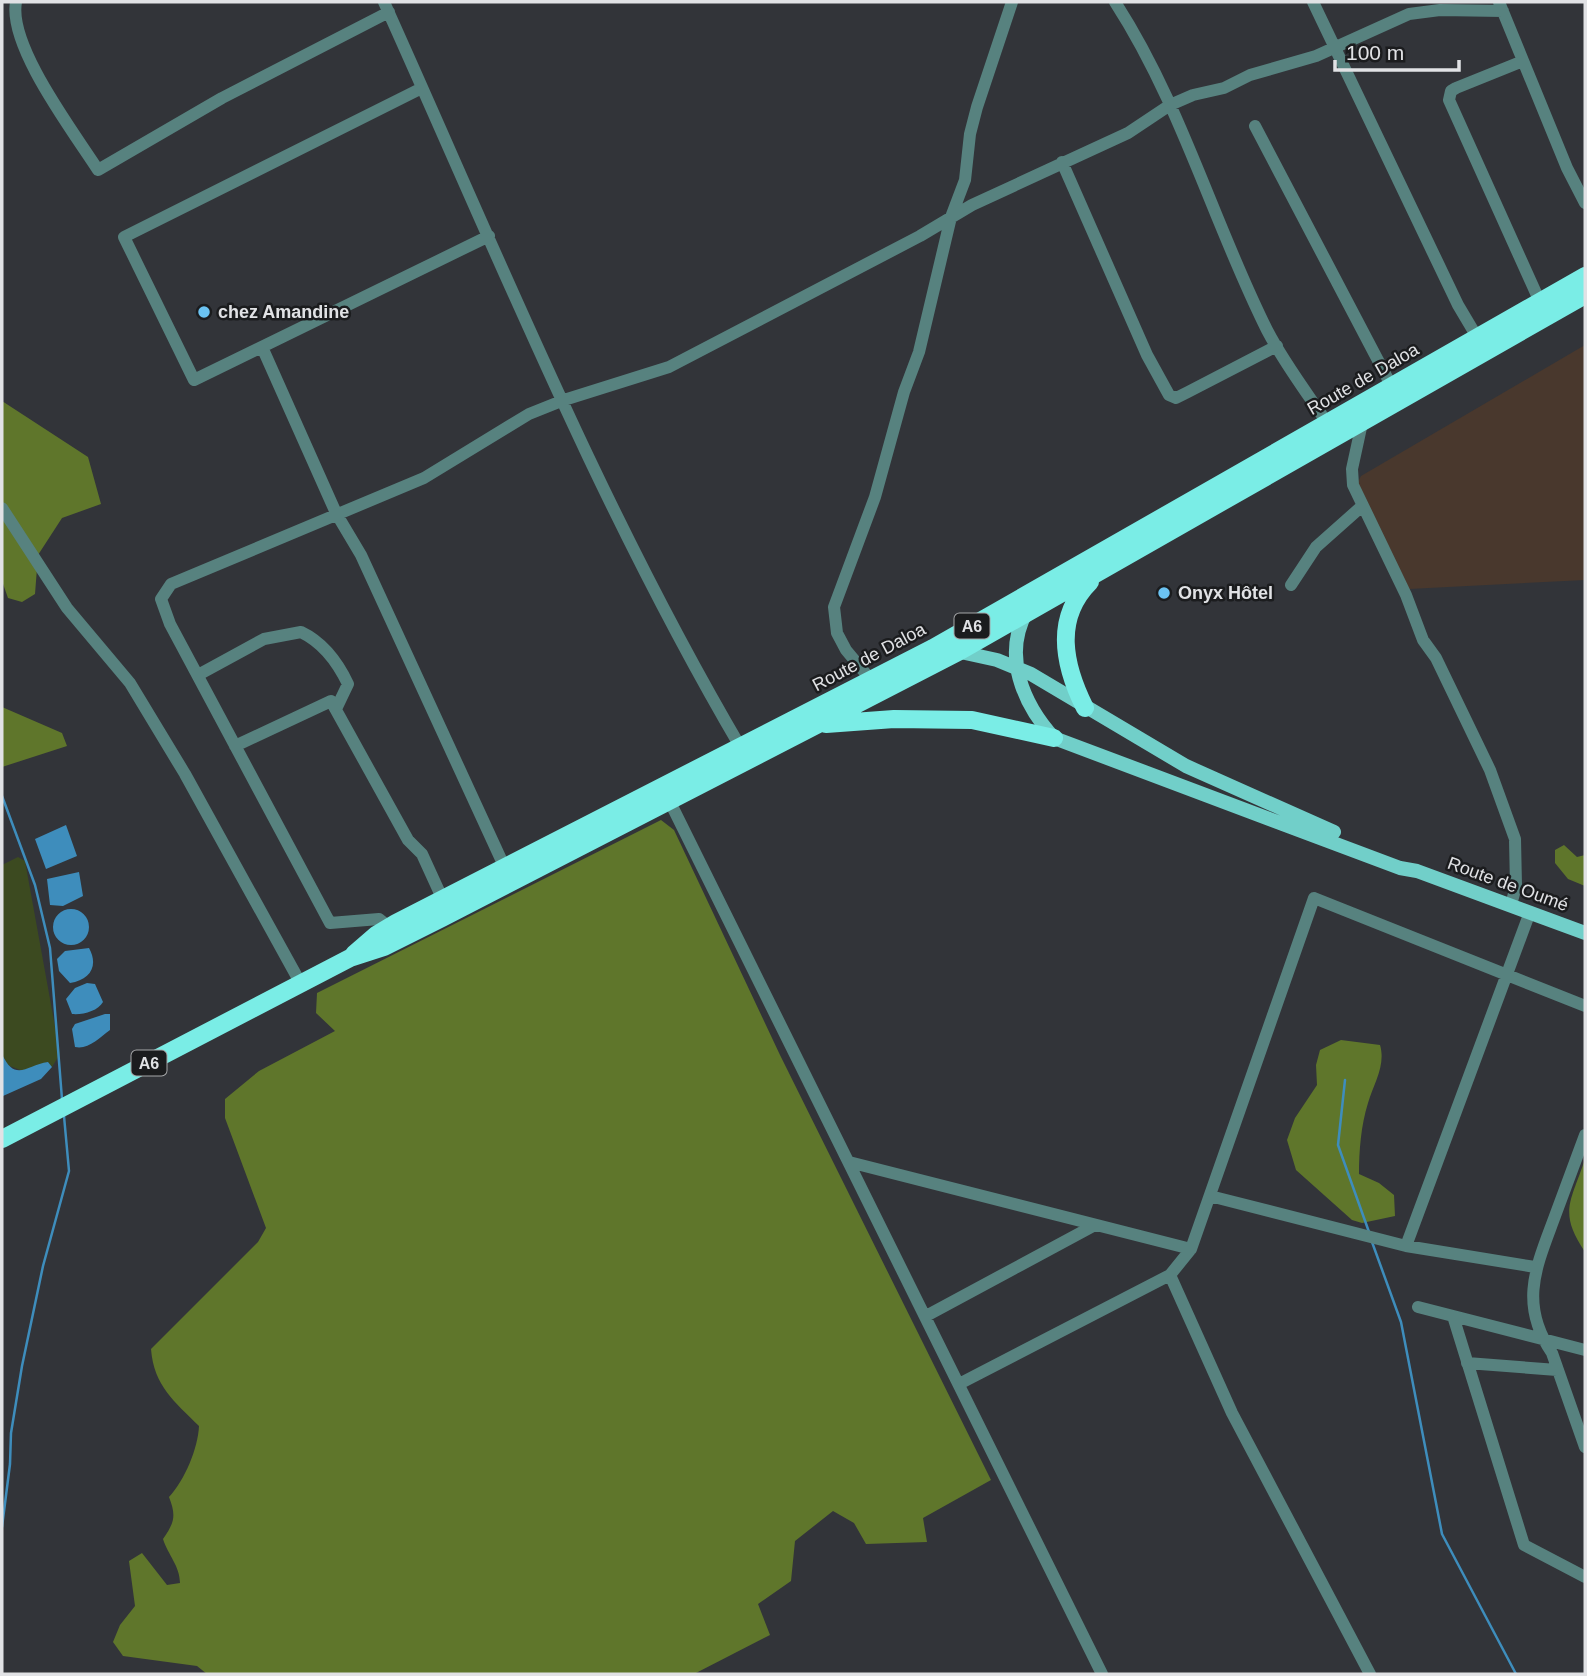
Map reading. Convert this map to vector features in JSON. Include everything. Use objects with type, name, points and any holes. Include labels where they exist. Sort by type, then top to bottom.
[{"type":"highway","name":"Route de Daloa","points":[[350,958],[362,945],[389,927],[741,748],[1042,588],[1585,276]]},
{"type":"highway","name":"Route de Daloa","points":[[816,725],[1025,615],[1585,295]]},
{"type":"highway","points":[[1085,708],[1069,671],[1065,637],[1080,592],[1100,572]]},
{"type":"highway","points":[[816,725],[894,719],[972,720],[1054,738]]},
{"type":"highway","name":"A6","points":[[2,1139],[350,958],[394,942],[816,725]]},
{"type":"main road","points":[[1042,588],[1020,624],[1017,667],[1030,707],[1054,738],[1400,868],[1417,871]]},
{"type":"main road","points":[[933,648],[960,651],[1017,667],[1186,766],[1388,855],[1417,871]]},
{"type":"main road","name":"Route de Oumé","points":[[1417,871],[1585,933]]},
{"type":"street","points":[[16,2],[8,17],[33,72],[98,170],[386,7],[623,532],[691,663],[741,748]]},
{"type":"street","points":[[871,680],[846,650],[837,633],[834,607],[875,497],[930,312],[951,217],[965,180],[970,134],[977,107],[1012,2]]},
{"type":"street","points":[[1115,2],[1135,33],[1170,105],[1240,272],[1277,346],[1328,424]]},
{"type":"street","points":[[1312,2],[1458,305],[1477,337]]},
{"type":"street","points":[[389,927],[379,919],[330,923],[162,606],[164,592],[178,579],[424,478],[471,452],[497,431],[564,400],[669,367],[951,217],[1128,133],[1170,105],[1336,47],[1409,14],[1440,9],[1501,7],[1567,168],[1585,203]]},
{"type":"street","points":[[1523,61],[1456,88],[1451,91],[1449,100],[1540,302]]},
{"type":"street","points":[[422,88],[124,237],[194,380],[489,236]]},
{"type":"street","points":[[1255,126],[1392,387]]},
{"type":"street","points":[[1062,162],[1147,355],[1169,395],[1175,398],[1188,393],[1277,346]]},
{"type":"street","points":[[262,347],[336,513],[361,555],[505,868]]},
{"type":"street","points":[[1362,423],[1352,469],[1353,485],[1361,507],[1406,595],[1423,640],[1436,658],[1490,770],[1515,839],[1516,886],[1511,905]]},
{"type":"street","points":[[1291,585],[1316,547],[1361,507]]},
{"type":"street","points":[[2,508],[67,608],[130,683],[185,774],[301,984]]},
{"type":"street","points":[[198,675],[264,639],[301,632],[325,650],[341,668],[348,684],[337,707]]},
{"type":"street","points":[[235,746],[331,701],[337,707],[408,840],[422,853],[443,900]]},
{"type":"street","points":[[670,802],[1102,1674]]},
{"type":"street","points":[[959,1384],[1170,1275],[1191,1249],[1314,898],[1585,1006]]},
{"type":"street","points":[[1406,1246],[1530,912]]},
{"type":"street","points":[[1585,1135],[1535,1268],[1533,1300],[1543,1339],[1552,1353],[1585,1447]]},
{"type":"street","points":[[849,1161],[1191,1249]]},
{"type":"street","points":[[1210,1196],[1406,1246],[1535,1268]]},
{"type":"street","points":[[926,1316],[1095,1225]]},
{"type":"street","points":[[1170,1275],[1232,1413],[1370,1674]]},
{"type":"street","points":[[1418,1307],[1585,1350]]},
{"type":"street","points":[[1453,1316],[1524,1545],[1585,1577]]},
{"type":"street","points":[[1467,1363],[1557,1370]]},
{"type":"shaded area","points":[[1585,345],[1585,580],[1409,589],[1357,484],[1361,476]]},
{"type":"green space","points":[[2,401],[88,457],[101,504],[62,518],[38,555],[35,594],[22,602],[8,598],[2,581]]},
{"type":"green space","points":[[2,707],[62,733],[67,746],[2,767]]},
{"type":"green space","points":[[661,820],[674,830],[780,1055],[991,1480],[923,1518],[927,1542],[866,1544],[854,1523],[833,1511],[795,1541],[791,1581],[758,1604],[770,1635],[694,1674],[207,1674],[197,1666],[123,1656],[113,1642],[120,1625],[135,1606],[129,1561],[142,1553],[167,1585],[180,1583],[178,1571],[163,1539],[173,1518],[169,1497],[190,1463],[199,1426],[161,1383],[151,1349],[258,1242],[266,1228],[225,1118],[225,1099],[259,1071],[335,1031],[316,1013],[317,993]]},
{"type":"green space","points":[[1564,845],[1577,857],[1585,855],[1585,886],[1568,879],[1555,863],[1555,850]]},
{"type":"green space","points":[[18,857],[25,861],[60,1054],[52,1067],[48,1062],[23,1071],[7,1065],[2,1054],[2,865]]},
{"type":"green space","points":[[1341,1040],[1380,1045],[1382,1060],[1364,1120],[1359,1174],[1379,1183],[1394,1195],[1395,1216],[1362,1223],[1352,1220],[1296,1170],[1287,1140],[1295,1118],[1317,1085],[1316,1065],[1320,1050]]},
{"type":"green space","points":[[1585,1159],[1585,1252],[1569,1216],[1572,1197]]},
{"type":"water","points":[[66,825],[77,856],[46,869],[35,839]]},
{"type":"water","points":[[79,872],[83,896],[63,906],[50,905],[47,879]]},
{"type":"water","points":[[71,909],[84,914],[89,927],[84,940],[71,945],[58,940],[53,927],[58,914]]},
{"type":"water","points":[[89,948],[93,961],[91,971],[83,979],[70,983],[59,971],[57,959],[65,951]]},
{"type":"water","points":[[87,983],[95,984],[103,1002],[90,1012],[72,1014],[66,999],[75,988]]},
{"type":"water","points":[[110,1014],[110,1030],[89,1045],[75,1047],[72,1029],[75,1024]]},
{"type":"water","points":[[2,1054],[7,1063],[17,1070],[48,1062],[52,1067],[41,1079],[3,1096]]},
{"type":"waterway","points":[[2,796],[35,885],[50,948],[62,1099]]},
{"type":"waterway","points":[[1345,1080],[1338,1145],[1369,1232]]},
{"type":"waterway","points":[[2,1527],[11,1433],[22,1366],[43,1266],[69,1171],[64,1116]]},
{"type":"waterway","points":[[1372,1242],[1401,1322],[1442,1534],[1516,1674]]},
{"type":"place","name":"chez Amandine","points":[[204,312]]},
{"type":"place","name":"Onyx Hôtel","points":[[1164,593]]}]
